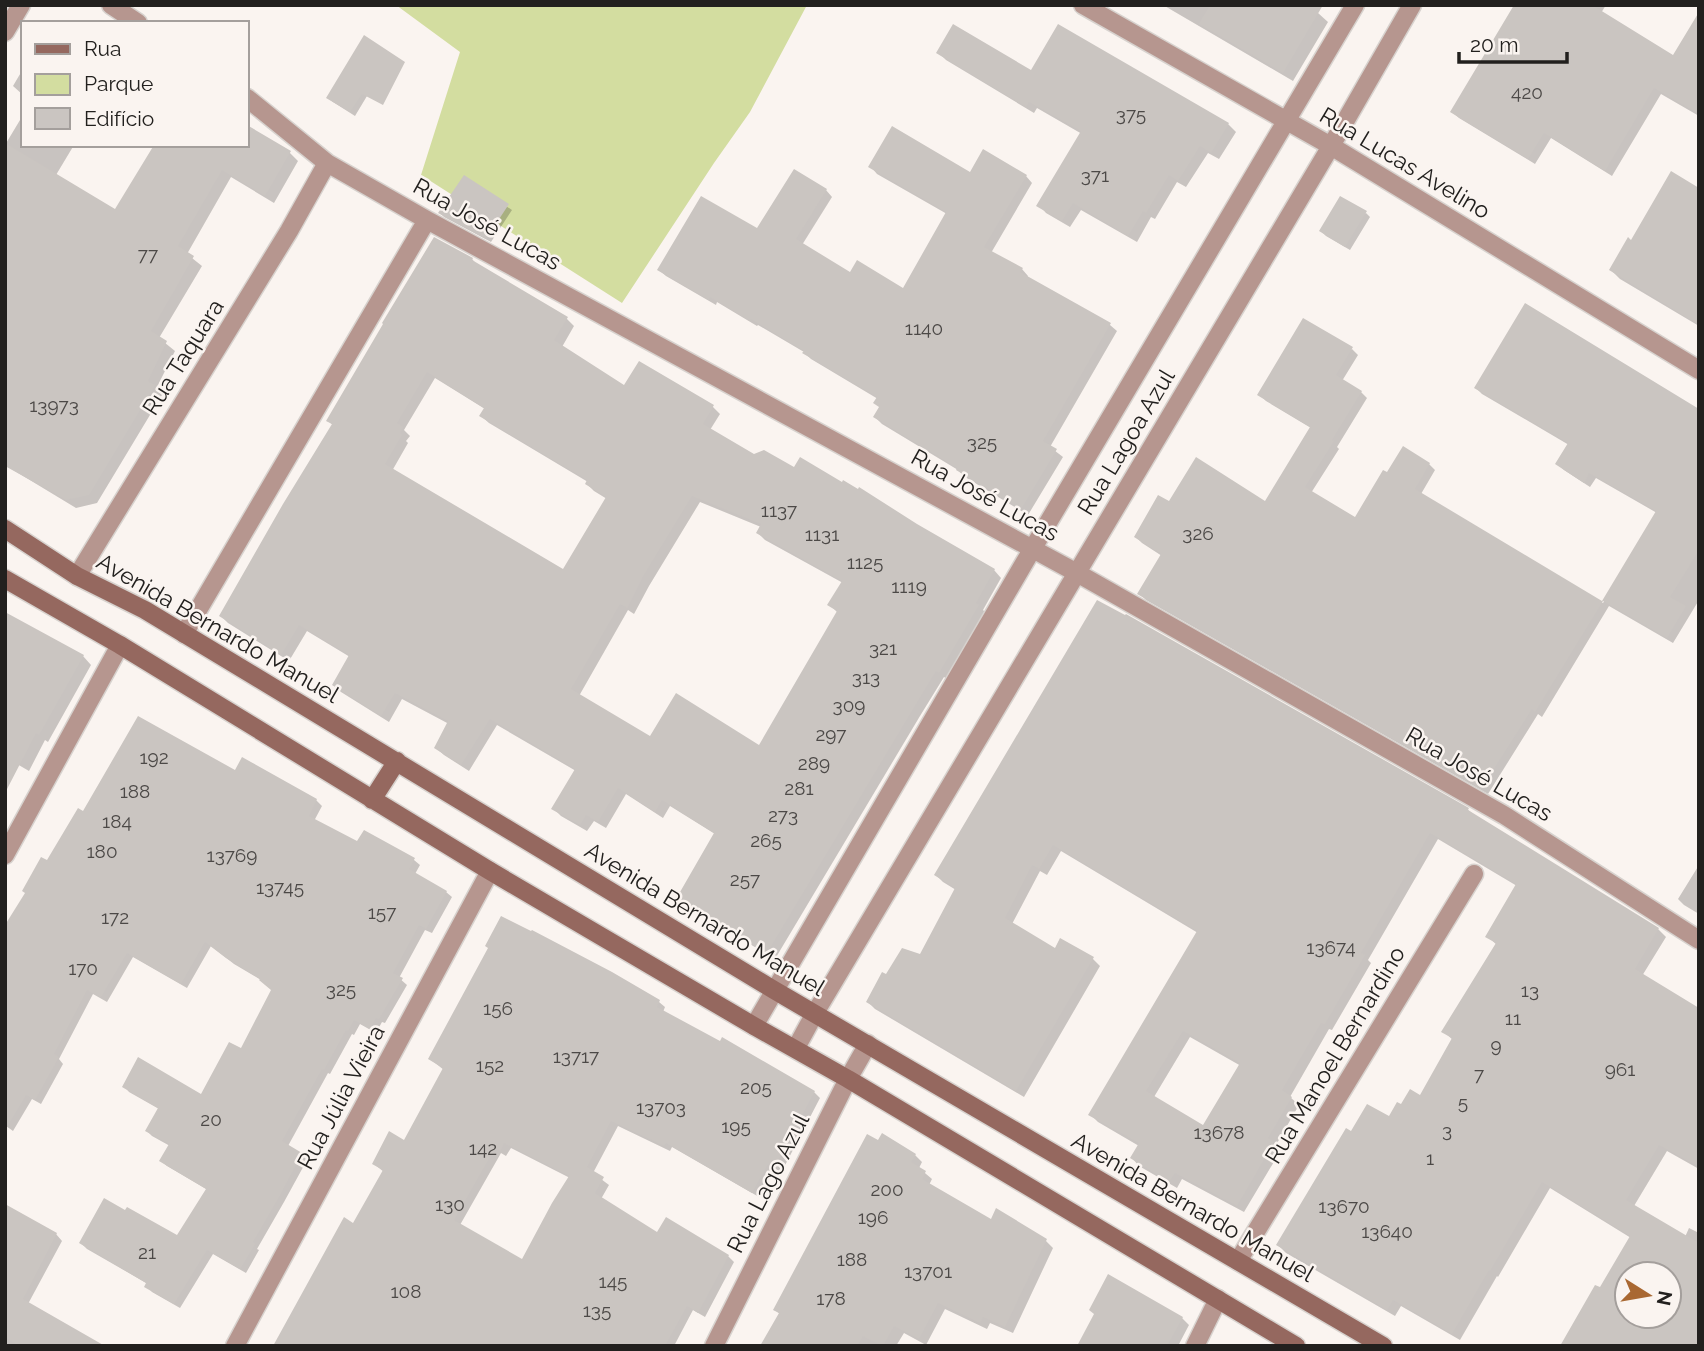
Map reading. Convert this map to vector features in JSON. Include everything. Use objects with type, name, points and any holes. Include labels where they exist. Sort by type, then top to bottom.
[{"type":"street","points":[[5,32],[21,5]]},
{"type":"street","points":[[111,5],[135,21]]},
{"type":"street","name":"Rua Lucas Avelino","points":[[1083,5],[1331,146],[1699,370]]},
{"type":"street","name":"Rua Lagoa Azul","points":[[754,1026],[1355,5]]},
{"type":"street","name":"Rua Lagoa Azul","points":[[796,1048],[1412,5]]},
{"type":"street","name":"Rua José Lucas","points":[[248,99],[327,163],[427,220],[1033,548],[1504,815],[1699,940]]},
{"type":"street","name":"Rua Taquara","points":[[77,576],[289,231],[327,163]]},
{"type":"street","points":[[184,634],[427,220]]},
{"type":"street","name":"Avenida Bernardo Manuel","points":[[5,529],[77,576],[145,610],[774,990],[1383,1346]]},
{"type":"street","points":[[5,579],[120,645],[490,871],[796,1048],[1296,1346]]},
{"type":"street","points":[[5,855],[120,645]]},
{"type":"street","points":[[372,800],[397,761]]},
{"type":"street","name":"Rua Júlia Vieira","points":[[235,1346],[490,871]]},
{"type":"street","name":"Rua Manoel Bernardino","points":[[1238,1261],[1474,874]]},
{"type":"street","name":"Rua Lago Azul","points":[[714,1346],[868,1044]]},
{"type":"street","points":[[1195,1346],[1219,1299]]},
{"type":"green space","points":[[396,5],[807,5],[750,112],[622,303],[421,175],[460,52]]},
{"type":"building","points":[[1210,5],[1323,5],[1283,73],[1199,24]]},
{"type":"building","points":[[1514,5],[1592,5],[1673,55],[1699,12],[1699,114],[1654,88],[1605,171],[1544,133],[1528,159],[1450,112]]},
{"type":"building","points":[[953,24],[1031,70],[1058,24],[1229,123],[1211,153],[1200,146],[1178,181],[1169,175],[1146,213],[1143,211],[1128,236],[1073,203],[1062,221],[1036,206],[1081,131],[1029,102],[1026,107],[936,53]]},
{"type":"building","points":[[364,35],[405,62],[383,105],[362,94],[350,112],[326,98]]},
{"type":"building","points":[[248,126],[291,151],[265,196],[222,170],[178,246],[194,256],[151,331],[167,341],[148,381],[155,385],[89,495],[66,500],[5,466],[5,143],[115,209],[153,147],[248,147]]},
{"type":"building","points":[[892,126],[970,172],[983,149],[1027,175],[984,247],[1023,268],[1020,272],[1111,323],[1043,441],[1057,449],[1021,509],[873,417],[879,407],[873,403],[877,397],[751,319],[750,321],[710,297],[709,300],[657,270],[701,196],[757,228],[794,169],[827,189],[796,239],[850,272],[857,260],[903,288],[946,212],[868,167]]},
{"type":"building","points":[[1671,171],[1699,188],[1699,325],[1609,270],[1628,237],[1631,240]]},
{"type":"building","points":[[464,175],[509,204],[486,239],[438,213]]},
{"type":"building","points":[[1340,196],[1367,211],[1345,247],[1319,231]]},
{"type":"building","points":[[434,237],[568,317],[554,340],[624,385],[639,361],[714,405],[703,424],[754,454],[764,450],[794,467],[800,457],[842,482],[843,480],[858,489],[859,487],[995,569],[976,603],[979,605],[939,673],[936,671],[767,953],[676,899],[714,833],[662,800],[655,812],[618,788],[598,822],[586,815],[580,825],[551,809],[575,769],[490,719],[461,765],[434,748],[448,721],[395,693],[381,716],[332,685],[349,655],[299,625],[281,655],[219,616],[332,424],[326,421]],"holes":[[[427,372],[484,408],[479,416],[587,480],[585,484],[606,497],[563,569],[385,464],[402,435],[400,433],[403,427],[397,423]],[[692,496],[761,524],[756,533],[842,581],[827,605],[837,611],[759,745],[676,693],[650,736],[571,689],[620,604],[627,608]]]},
{"type":"building","points":[[1525,303],[1699,409],[1699,550],[1670,597],[1686,606],[1667,638],[1603,601],[1535,712],[1532,709],[1481,789],[1137,594],[1161,554],[1134,537],[1158,495],[1169,501],[1196,457],[1265,501],[1310,427],[1257,395],[1303,318],[1353,347],[1336,375],[1362,391],[1305,487],[1355,517],[1383,470],[1387,472],[1403,446],[1430,463],[1415,489],[1602,601],[1656,511],[1589,473],[1584,483],[1555,464],[1568,443],[1474,388]]},
{"type":"building","points":[[1097,600],[1469,808],[1468,810],[1659,928],[1635,969],[1699,1008],[1699,1167],[1659,1145],[1626,1200],[1699,1243],[1699,1346],[1560,1346],[1595,1285],[1600,1287],[1613,1265],[1613,1330],[1683,1330],[1683,1260],[1616,1260],[1630,1236],[1542,1182],[1452,1334],[1393,1300],[1387,1310],[1276,1245],[1346,1128],[1351,1131],[1367,1104],[1389,1116],[1397,1102],[1401,1104],[1410,1089],[1420,1095],[1452,1038],[1441,1032],[1496,943],[1485,937],[1516,884],[1430,833],[1361,953],[1365,955],[1282,1090],[1292,1097],[1268,1138],[1274,1142],[1237,1206],[1175,1173],[1169,1182],[1130,1158],[1139,1143],[1088,1115],[1197,931],[1053,845],[1039,869],[1032,865],[1005,918],[1055,948],[1060,938],[1094,957],[1016,1091],[866,1002],[882,972],[886,974],[902,948],[920,954],[955,888],[934,875]],"holes":[[[1183,1031],[1240,1063],[1203,1125],[1146,1091]]]},
{"type":"building","points":[[5,612],[84,655],[39,735],[36,733],[5,793]]},
{"type":"building","points":[[138,716],[235,770],[242,757],[317,799],[309,816],[357,841],[364,830],[415,858],[409,869],[447,891],[426,929],[419,925],[393,973],[403,978],[379,1019],[376,1018],[370,1029],[354,1020],[348,1031],[346,1030],[282,1141],[302,1153],[240,1269],[207,1250],[174,1304],[144,1287],[146,1283],[79,1243],[104,1198],[125,1210],[127,1207],[177,1235],[206,1189],[159,1161],[169,1144],[145,1131],[158,1108],[122,1087],[138,1057],[201,1094],[229,1042],[241,1048],[271,990],[260,979],[205,942],[181,984],[127,953],[101,997],[87,990],[54,1054],[59,1057],[35,1100],[26,1095],[5,1130],[5,925],[25,893],[22,891],[41,857],[47,860],[78,808],[83,811]]},
{"type":"building","points":[[501,916],[612,972],[660,1000],[657,1007],[720,1041],[722,1037],[815,1091],[774,1168],[768,1164],[752,1193],[666,1143],[664,1146],[611,1121],[587,1167],[604,1177],[595,1193],[657,1232],[666,1217],[729,1255],[698,1313],[687,1306],[665,1346],[273,1346],[344,1217],[353,1223],[383,1170],[372,1164],[389,1131],[404,1140],[443,1068],[428,1059],[488,948],[485,946]],"holes":[[[504,1143],[569,1176],[522,1259],[454,1220],[495,1148],[500,1151]]]},
{"type":"building","points":[[882,1133],[916,1154],[911,1162],[926,1171],[922,1179],[991,1219],[996,1208],[1047,1239],[1005,1327],[983,1317],[980,1323],[938,1303],[919,1339],[894,1326],[883,1346],[863,1336],[857,1346],[760,1346],[779,1313],[773,1310],[867,1134],[878,1140]]},
{"type":"building","points":[[5,1204],[57,1233],[23,1299],[105,1346],[19,1346],[5,1337]]},
{"type":"building","points":[[1108,1274],[1183,1317],[1167,1346],[1077,1346],[1094,1314],[1089,1310]]}]
